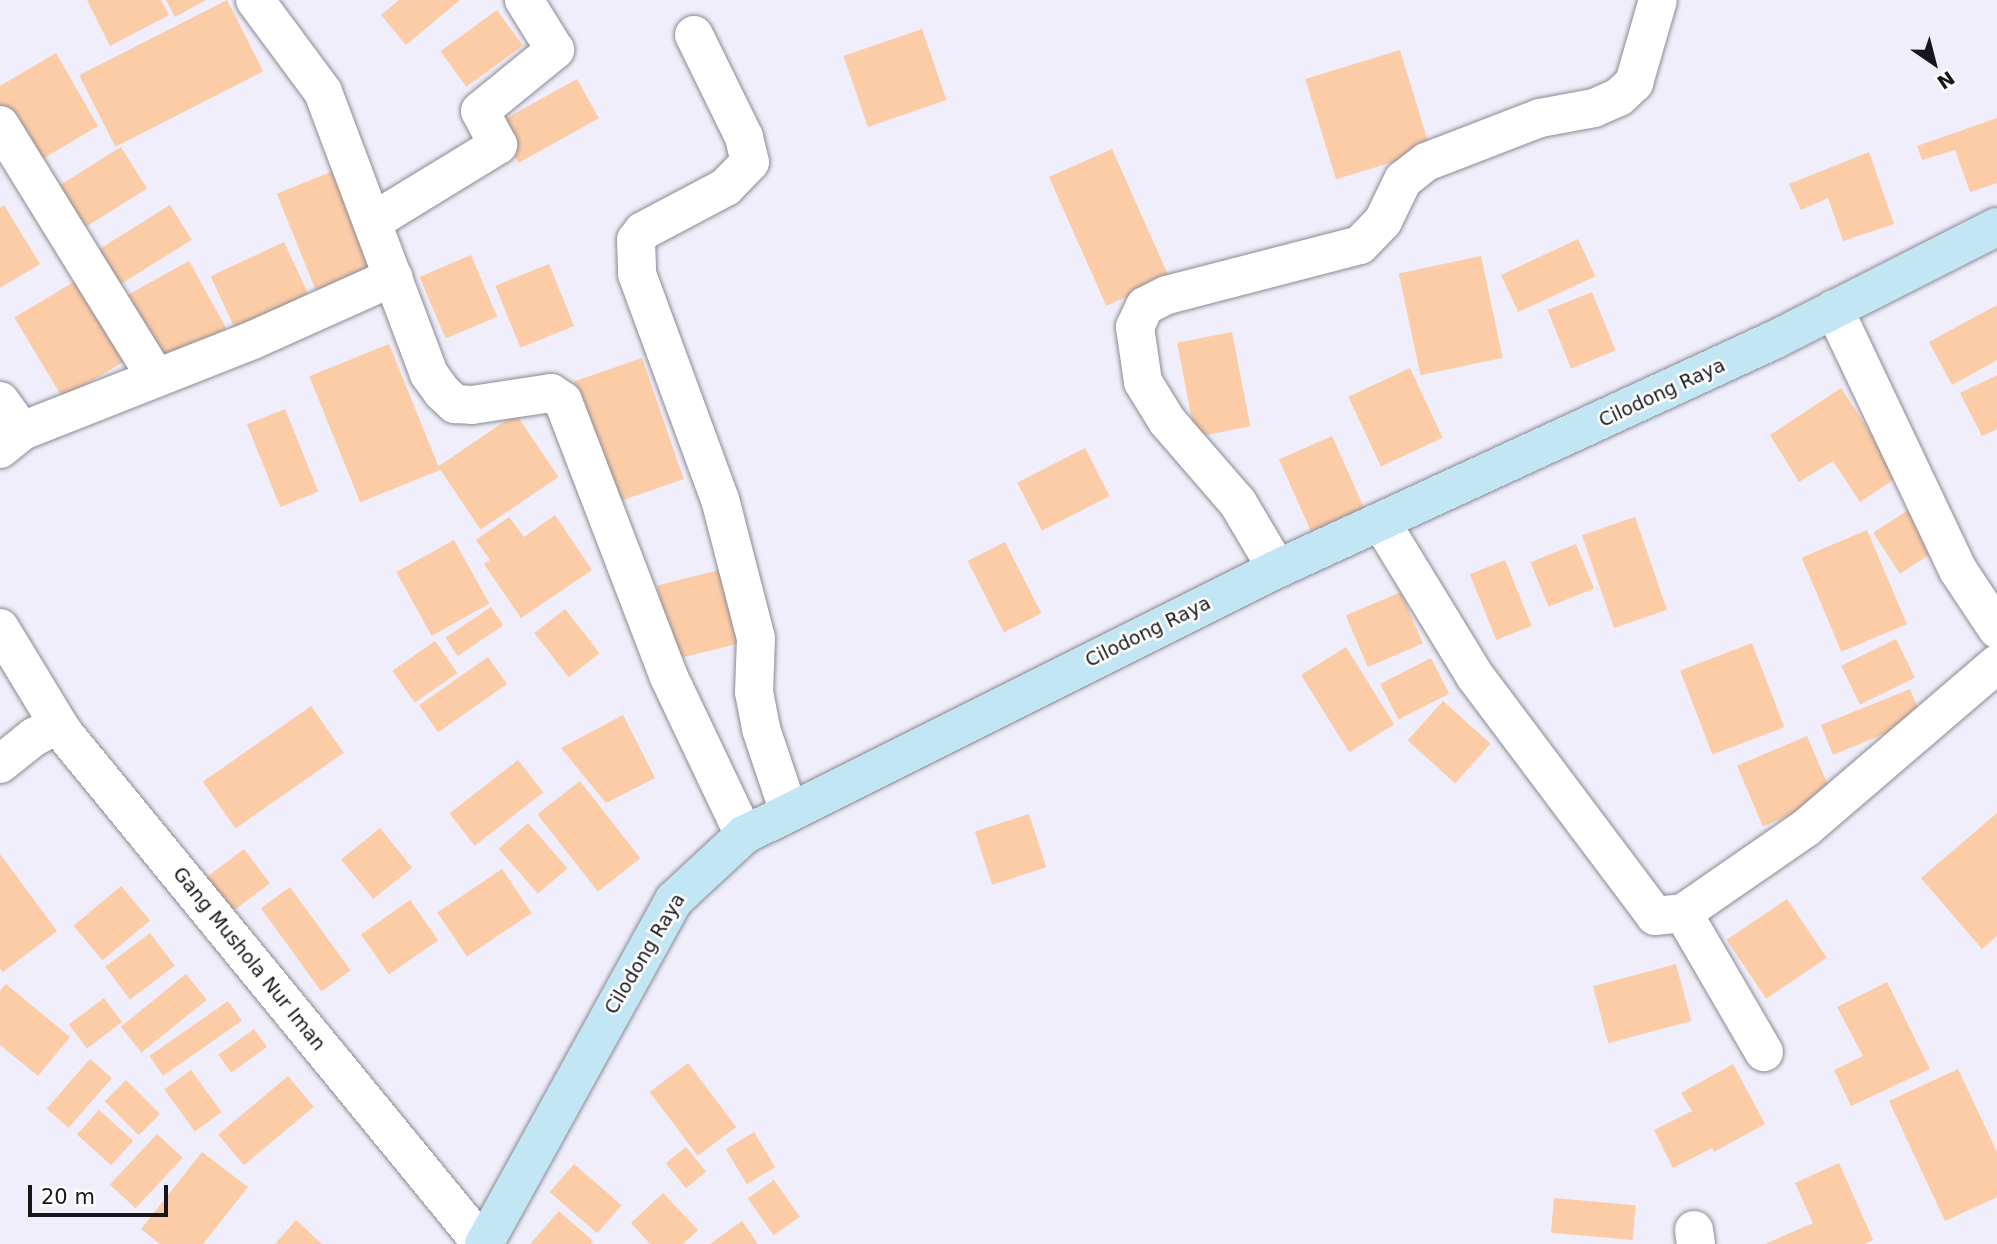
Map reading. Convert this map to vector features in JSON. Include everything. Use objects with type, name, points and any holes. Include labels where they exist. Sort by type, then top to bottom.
[{"type":"street","points":[[255,0],[323,92],[429,374],[455,404],[551,393],[563,401],[668,676],[744,835]]},
{"type":"street","points":[[372,222],[498,145],[480,111],[555,50],[524,0]]},
{"type":"street","points":[[1277,569],[1238,503],[1167,421],[1143,382],[1135,327],[1145,306],[1167,295],[1360,245],[1383,221],[1403,180],[1426,162],[1540,118],[1594,108],[1619,97],[1634,83],[1658,0]]},
{"type":"street","points":[[694,35],[744,137],[750,162],[726,187],[643,231],[636,240],[637,274],[720,499],[756,638],[754,692],[761,729],[801,803]]},
{"type":"street","points":[[0,125],[155,376]]},
{"type":"street","name":"Cilodong Raya","points":[[483,1244],[674,900],[744,835],[801,803],[1277,569],[1834,309],[1997,227]]},
{"type":"street","points":[[0,401],[11,440],[155,376],[253,340],[393,277]]},
{"type":"street","points":[[1834,309],[1958,570],[1997,629]]},
{"type":"street","points":[[1381,522],[1475,676],[1656,916],[1683,913],[1807,827],[1997,664]]},
{"type":"street","name":"Gang Mushola Nur Iman","points":[[0,628],[63,732],[483,1244]]},
{"type":"street","points":[[0,764],[34,737],[52,728],[63,732]]},
{"type":"street","points":[[1683,913],[1764,1052]]},
{"type":"building","points":[[87,0],[161,0],[169,15],[110,46]]},
{"type":"building","points":[[166,0],[206,0],[175,17]]},
{"type":"building","points":[[227,0],[263,71],[115,147],[79,75]]},
{"type":"building","points":[[399,0],[460,0],[406,45],[381,15]]},
{"type":"building","points":[[497,10],[523,46],[466,87],[440,51]]},
{"type":"building","points":[[922,29],[946,100],[868,127],[844,56]]},
{"type":"building","points":[[1400,50],[1431,150],[1336,179],[1305,79]]},
{"type":"building","points":[[56,53],[98,126],[34,164],[0,105],[0,86]]},
{"type":"building","points":[[577,79],[599,118],[518,163],[497,124]]},
{"type":"building","points":[[1997,118],[1997,183],[1970,192],[1955,150],[1922,160],[1917,146]]},
{"type":"building","points":[[121,147],[147,189],[80,230],[54,189]]},
{"type":"building","points":[[1112,149],[1169,278],[1106,306],[1049,177]]},
{"type":"building","points":[[1869,152],[1894,224],[1843,241],[1828,198],[1801,210],[1789,184]]},
{"type":"building","points":[[338,169],[378,267],[317,292],[277,194]]},
{"type":"building","points":[[4,205],[40,264],[0,288],[0,208]]},
{"type":"building","points":[[170,205],[192,240],[120,285],[98,250]]},
{"type":"building","points":[[1578,239],[1595,276],[1518,312],[1501,275]]},
{"type":"building","points":[[284,242],[311,301],[238,335],[211,276]]},
{"type":"building","points":[[471,255],[497,317],[446,339],[419,277]]},
{"type":"building","points":[[1481,256],[1503,358],[1420,375],[1399,273]]},
{"type":"building","points":[[189,261],[226,328],[159,366],[122,298]]},
{"type":"building","points":[[549,264],[574,326],[520,348],[495,286]]},
{"type":"building","points":[[77,280],[125,361],[63,398],[14,318]]},
{"type":"building","points":[[1592,292],[1616,350],[1571,368],[1547,310]]},
{"type":"building","points":[[1997,305],[1997,360],[1952,385],[1929,342]]},
{"type":"building","points":[[1232,332],[1250,426],[1195,437],[1177,343]]},
{"type":"building","points":[[389,344],[440,470],[360,502],[309,376]]},
{"type":"building","points":[[642,358],[684,479],[616,502],[574,381]]},
{"type":"building","points":[[1410,368],[1443,438],[1381,467],[1348,397]]},
{"type":"building","points":[[1997,375],[1997,429],[1982,436],[1960,393]]},
{"type":"building","points":[[1841,388],[1899,476],[1860,502],[1833,461],[1799,482],[1770,435]]},
{"type":"building","points":[[285,409],[318,492],[280,507],[247,424]]},
{"type":"building","points":[[516,414],[558,477],[481,530],[438,467]]},
{"type":"building","points":[[1332,436],[1367,514],[1314,537],[1279,460]]},
{"type":"building","points":[[1085,448],[1110,496],[1042,531],[1017,483]]},
{"type":"building","points":[[1916,505],[1943,546],[1900,574],[1873,533]]},
{"type":"building","points":[[555,515],[592,570],[521,618],[484,564],[490,560],[476,540],[509,517],[524,537]]},
{"type":"building","points":[[1635,517],[1667,610],[1614,628],[1582,535]]},
{"type":"building","points":[[1867,530],[1907,624],[1841,652],[1802,558]]},
{"type":"building","points":[[454,540],[489,604],[432,636],[396,572]]},
{"type":"building","points":[[1005,542],[1041,613],[1004,632],[968,561]]},
{"type":"building","points":[[1576,544],[1594,589],[1549,607],[1531,562]]},
{"type":"building","points":[[1505,560],[1532,626],[1496,640],[1470,574]]},
{"type":"building","points":[[719,570],[737,644],[675,659],[657,585]]},
{"type":"building","points":[[1401,592],[1423,644],[1368,667],[1346,615]]},
{"type":"building","points":[[491,607],[503,625],[458,656],[445,638]]},
{"type":"building","points":[[565,609],[599,653],[569,677],[534,633]]},
{"type":"building","points":[[1896,639],[1915,678],[1860,704],[1841,666]]},
{"type":"building","points":[[435,641],[457,673],[415,703],[392,671]]},
{"type":"building","points":[[1752,643],[1784,727],[1712,755],[1680,671]]},
{"type":"building","points":[[1346,647],[1394,724],[1349,752],[1301,675]]},
{"type":"building","points":[[488,657],[507,684],[438,732],[419,705]]},
{"type":"building","points":[[1431,658],[1449,694],[1398,720],[1380,684]]},
{"type":"building","points":[[1910,689],[1922,719],[1833,755],[1821,725]]},
{"type":"building","points":[[1443,701],[1491,744],[1455,783],[1408,740]]},
{"type":"building","points":[[311,706],[344,753],[236,828],[203,782]]},
{"type":"building","points":[[623,715],[655,778],[606,803],[561,748]]},
{"type":"building","points":[[1807,736],[1833,797],[1763,826],[1737,766]]},
{"type":"building","points":[[518,760],[543,792],[475,846],[449,814]]},
{"type":"building","points":[[580,781],[640,858],[598,891],[537,814]]},
{"type":"building","points":[[1997,813],[1997,936],[1982,949],[1921,878]]},
{"type":"building","points":[[1029,814],[1046,867],[992,885],[975,832]]},
{"type":"building","points":[[528,823],[567,868],[538,894],[499,849]]},
{"type":"building","points":[[380,828],[412,868],[373,899],[341,859]]},
{"type":"building","points":[[244,849],[270,883],[221,920],[195,886]]},
{"type":"building","points":[[0,854],[57,931],[3,972],[0,968]]},
{"type":"building","points":[[502,869],[532,913],[467,957],[437,913]]},
{"type":"building","points":[[121,886],[150,920],[102,960],[74,926]]},
{"type":"building","points":[[290,887],[351,970],[321,991],[261,908]]},
{"type":"building","points":[[1787,899],[1827,958],[1766,999],[1726,940]]},
{"type":"building","points":[[410,900],[438,940],[389,975],[361,934]]},
{"type":"building","points":[[150,933],[175,966],[130,999],[105,967]]},
{"type":"building","points":[[1676,964],[1691,1021],[1608,1043],[1593,986]]},
{"type":"building","points":[[186,974],[207,1000],[141,1053],[121,1027]]},
{"type":"building","points":[[1887,982],[1930,1069],[1851,1106],[1834,1070],[1863,1056],[1837,1007]]},
{"type":"building","points":[[6,984],[70,1037],[38,1076],[0,1045],[0,991]]},
{"type":"building","points":[[104,998],[122,1022],[87,1048],[69,1024]]},
{"type":"building","points":[[228,1001],[242,1021],[163,1076],[149,1056]]},
{"type":"building","points":[[254,1029],[267,1047],[231,1073],[218,1055]]},
{"type":"building","points":[[90,1059],[112,1078],[69,1128],[47,1109]]},
{"type":"building","points":[[688,1063],[736,1127],[698,1156],[650,1092]]},
{"type":"building","points":[[1733,1064],[1765,1124],[1714,1152],[1712,1148],[1673,1168],[1654,1130],[1692,1111],[1681,1093]]},
{"type":"building","points":[[1958,1069],[1997,1152],[1997,1197],[1945,1221],[1889,1101]]},
{"type":"building","points":[[191,1070],[222,1112],[195,1131],[164,1089]]},
{"type":"building","points":[[288,1076],[314,1107],[244,1165],[218,1134]]},
{"type":"building","points":[[126,1080],[160,1114],[139,1135],[105,1101]]},
{"type":"building","points":[[99,1110],[133,1141],[111,1165],[77,1135]]},
{"type":"building","points":[[754,1132],[775,1167],[747,1184],[726,1149]]},
{"type":"building","points":[[157,1134],[183,1158],[136,1208],[110,1184]]},
{"type":"building","points":[[686,1147],[706,1172],[686,1188],[666,1163]]},
{"type":"building","points":[[202,1152],[248,1187],[203,1244],[160,1244],[141,1229]]},
{"type":"building","points":[[1839,1163],[1873,1240],[1864,1244],[1765,1244],[1813,1223],[1795,1183]]},
{"type":"building","points":[[574,1164],[622,1205],[597,1233],[550,1192]]},
{"type":"building","points":[[774,1180],[800,1217],[774,1235],[748,1198]]},
{"type":"building","points":[[663,1193],[698,1230],[683,1244],[650,1244],[631,1223]]},
{"type":"building","points":[[1554,1198],[1636,1205],[1633,1240],[1551,1233]]},
{"type":"building","points":[[559,1211],[593,1241],[591,1244],[530,1244]]},
{"type":"building","points":[[296,1220],[322,1244],[275,1244]]},
{"type":"building","points":[[742,1221],[758,1244],[710,1244]]}]
